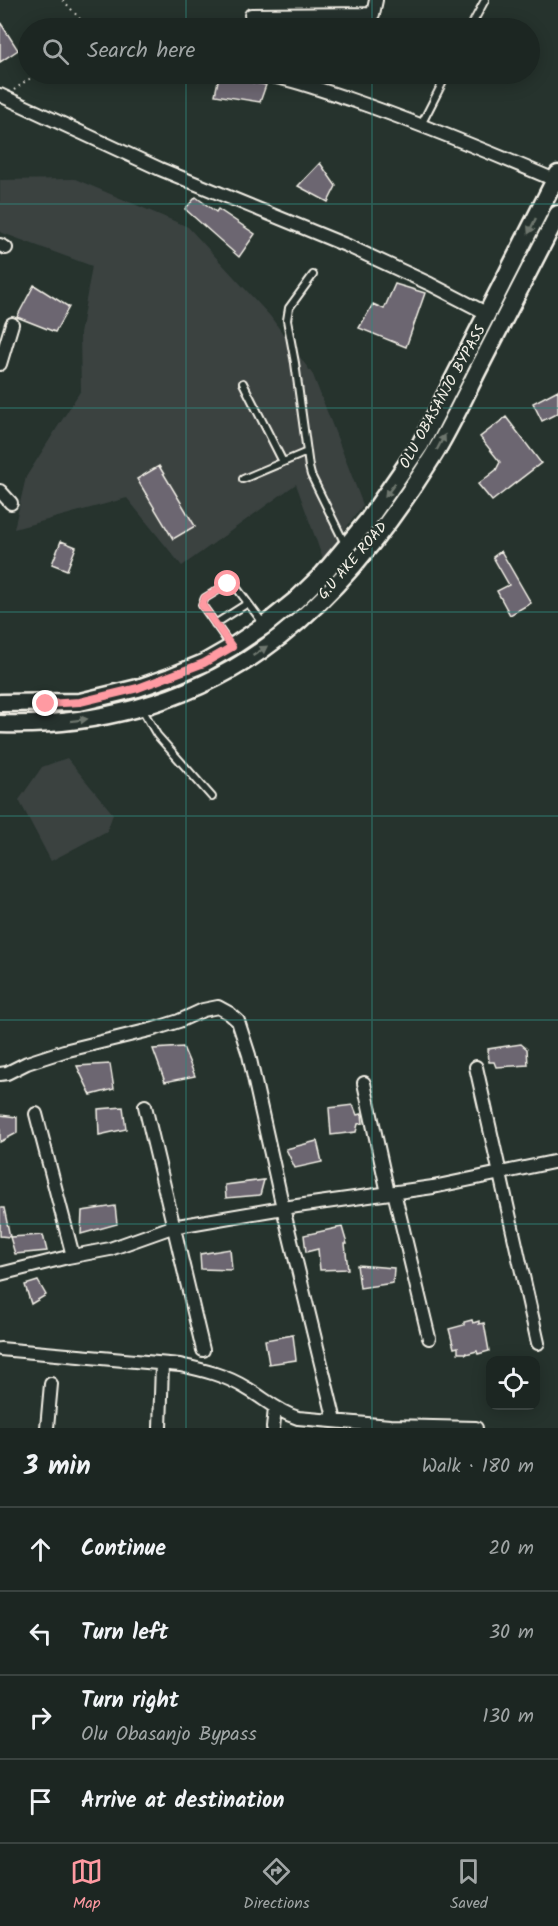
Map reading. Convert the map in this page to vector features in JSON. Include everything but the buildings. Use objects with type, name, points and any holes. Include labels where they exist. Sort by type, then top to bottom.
[{"type":"main road","name":"OLU OBASANJO BYPASS","points":[[0,703],[80,702],[170,677],[204,663],[265,625],[324,574],[347,548],[420,446],[556,177]]},
{"type":"main road","name":"G.U AKE ROAD","points":[[0,724],[22,725],[87,719],[141,707],[190,689],[230,670],[263,650],[300,620],[357,560],[386,525],[434,454],[558,214]]},
{"type":"street","points":[[251,15],[373,14],[376,0]]},
{"type":"street","points":[[298,84],[421,125],[556,177]]},
{"type":"street","points":[[2,96],[160,169],[348,246],[488,314]]},
{"type":"street","points":[[0,364],[12,324]]},
{"type":"street","points":[[0,491],[11,503]]},
{"type":"street","points":[[0,1074],[64,1051],[154,1029],[203,1010],[218,1007],[238,1021],[249,1055],[283,1208],[335,1421]]},
{"type":"street","points":[[476,1068],[538,1342]]},
{"type":"street","points":[[364,1083],[429,1338]]},
{"type":"street","points":[[145,1106],[203,1350]]},
{"type":"street","points":[[36,1114],[73,1256]]},
{"type":"street","points":[[0,1274],[110,1249],[172,1227],[391,1193],[558,1161]]},
{"type":"street","points":[[0,1349],[180,1365],[223,1376],[245,1387],[284,1414],[298,1418],[390,1426],[476,1428]]},
{"type":"street","points":[[160,1428],[162,1364]]},
{"type":"street","points":[[47,1428],[51,1384]]},
{"type":"street","points":[[273,1428],[274,1408]]},
{"type":"lane","points":[[475,18],[485,0]]},
{"type":"lane","points":[[421,125],[442,84]]},
{"type":"lane","points":[[313,275],[289,308],[286,320],[297,375],[311,476],[347,548]]},
{"type":"lane","points":[[243,383],[283,462]]},
{"type":"lane","points":[[243,479],[307,452]]},
{"type":"lane","points":[[232,647],[202,605],[205,598],[228,584],[232,584],[265,625]]},
{"type":"lane","points":[[215,624],[248,603]]},
{"type":"lane","points":[[141,707],[157,735],[212,796]]},
{"type":"path","points":[[63,0],[79,18]]},
{"type":"path","points":[[2,96],[21,84]]},
{"type":"shaded area","points":[[75,179],[188,227],[270,316],[313,375],[363,505],[323,559],[296,484],[182,566],[127,498],[14,529],[26,477],[81,390],[80,334],[92,266],[0,232],[0,180]]},
{"type":"shaded area","points":[[67,758],[113,814],[107,831],[51,861],[19,800],[42,767]]},
{"type":"route","points":[[46,704],[80,702],[138,688],[204,663],[232,647],[202,605],[205,598],[228,584]]}]
